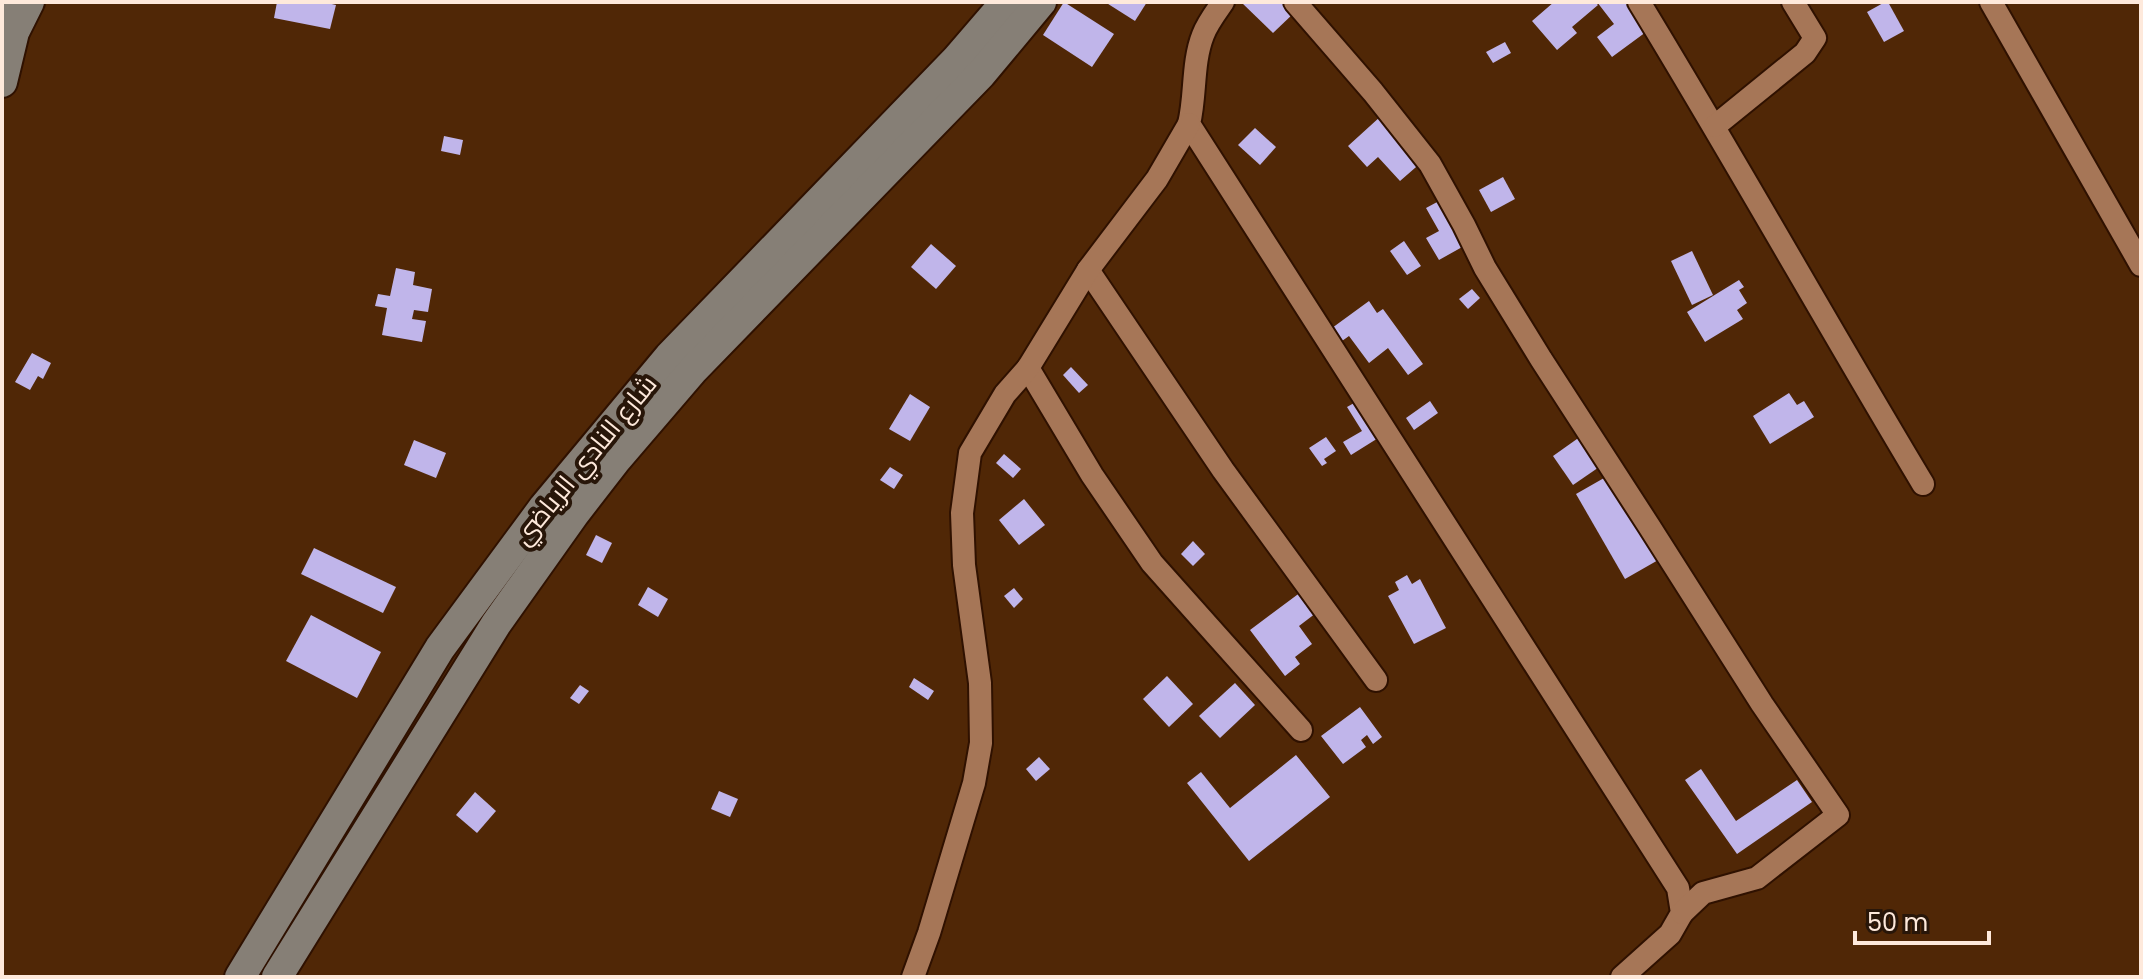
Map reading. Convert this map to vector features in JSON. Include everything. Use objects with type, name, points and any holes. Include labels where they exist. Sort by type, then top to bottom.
[{"type":"main road","points":[[2,82],[14,32],[29,2]]},
{"type":"main road","name":"شارع النادي الرياضي","points":[[277,977],[496,624],[566,525],[615,461],[693,370],[933,103],[956,60],[1006,2]]},
{"type":"main road","name":"شارع النادي الرياضي","points":[[240,977],[440,648],[499,565],[581,462],[669,357],[933,103],[981,74],[1041,2]]},
{"type":"main road","points":[[349,798],[379,812]]},
{"type":"street","points":[[913,977],[974,783],[981,743],[980,683],[964,565],[962,513],[970,453],[1005,394],[1028,368],[1088,270],[1157,179],[1189,124],[1203,35],[1223,2]]},
{"type":"street","points":[[1295,2],[1430,164],[1485,268],[1541,359],[1754,692],[1838,815],[1757,878],[1703,893],[1682,913],[1670,934],[1622,977]]},
{"type":"street","points":[[1639,2],[1715,126],[1923,484]]},
{"type":"street","points":[[1715,126],[1805,53],[1815,38],[1793,2]]},
{"type":"street","points":[[1991,2],[2141,265]]},
{"type":"street","points":[[1189,124],[1678,888],[1682,913]]},
{"type":"street","points":[[1088,270],[1223,470],[1376,680]]},
{"type":"street","points":[[1028,368],[1092,475],[1152,563],[1301,730]]},
{"type":"building","points":[[277,2],[336,5],[330,29],[274,18]]},
{"type":"building","points":[[1064,2],[1114,34],[1092,67],[1043,35]]},
{"type":"building","points":[[1105,2],[1147,2],[1135,21]]},
{"type":"building","points":[[1241,2],[1284,2],[1295,12],[1273,33]]},
{"type":"building","points":[[1554,2],[1595,2],[1598,5],[1572,27],[1577,33],[1557,50],[1532,21]]},
{"type":"building","points":[[1597,2],[1633,2],[1635,5],[1629,9],[1646,32],[1612,57],[1597,37],[1614,24]]},
{"type":"building","points":[[1888,2],[1904,31],[1884,42],[1867,12]]},
{"type":"building","points":[[1505,42],[1511,53],[1493,63],[1486,52]]},
{"type":"building","points":[[1381,116],[1423,161],[1400,181],[1378,157],[1367,167],[1348,146]]},
{"type":"building","points":[[1255,128],[1276,147],[1260,165],[1238,145]]},
{"type":"building","points":[[444,136],[463,140],[460,155],[441,151]]},
{"type":"building","points":[[1503,177],[1515,199],[1491,212],[1479,190]]},
{"type":"building","points":[[1439,201],[1464,246],[1439,260],[1426,238],[1439,231],[1426,208]]},
{"type":"building","points":[[1404,241],[1421,266],[1407,275],[1390,251]]},
{"type":"building","points":[[931,244],[956,266],[936,289],[911,267]]},
{"type":"building","points":[[1692,251],[1713,295],[1692,305],[1671,261]]},
{"type":"building","points":[[396,268],[415,272],[413,285],[432,289],[428,312],[414,310],[412,319],[426,321],[422,342],[382,335],[387,308],[375,306],[378,294],[390,296]]},
{"type":"building","points":[[1739,280],[1744,287],[1739,290],[1747,303],[1737,310],[1743,319],[1705,342],[1687,312]]},
{"type":"building","points":[[1472,289],[1480,298],[1468,309],[1459,299]]},
{"type":"building","points":[[1369,301],[1377,313],[1383,309],[1423,364],[1408,375],[1388,348],[1369,363],[1349,336],[1342,341],[1332,328]]},
{"type":"building","points":[[32,353],[51,363],[43,379],[38,376],[30,390],[15,382]]},
{"type":"building","points":[[1071,367],[1088,385],[1079,393],[1063,375]]},
{"type":"building","points":[[1789,393],[1797,405],[1804,401],[1814,417],[1770,444],[1753,416]]},
{"type":"building","points":[[910,394],[930,407],[910,441],[889,429]]},
{"type":"building","points":[[1361,399],[1383,435],[1351,455],[1343,442],[1362,431],[1347,407]]},
{"type":"building","points":[[1430,401],[1438,413],[1414,430],[1406,418]]},
{"type":"building","points":[[1584,434],[1605,463],[1573,485],[1553,456]]},
{"type":"building","points":[[1326,437],[1336,451],[1324,459],[1327,463],[1322,466],[1309,448]]},
{"type":"building","points":[[414,440],[446,453],[436,478],[404,465]]},
{"type":"building","points":[[1004,454],[1021,469],[1013,478],[996,463]]},
{"type":"building","points":[[890,467],[903,475],[894,489],[880,480]]},
{"type":"building","points":[[1611,474],[1660,559],[1625,579],[1576,494]]},
{"type":"building","points":[[1024,499],[1045,525],[1019,545],[999,520]]},
{"type":"building","points":[[596,535],[612,543],[602,563],[586,555]]},
{"type":"building","points":[[1193,541],[1205,554],[1193,566],[1181,554]]},
{"type":"building","points":[[314,548],[396,587],[383,613],[301,574]]},
{"type":"building","points":[[1407,575],[1412,584],[1420,579],[1446,628],[1414,644],[1388,596],[1399,590],[1395,582]]},
{"type":"building","points":[[648,587],[668,599],[658,617],[638,605]]},
{"type":"building","points":[[1014,588],[1023,599],[1014,608],[1004,596]]},
{"type":"building","points":[[1305,589],[1320,610],[1299,626],[1312,644],[1295,657],[1300,664],[1285,676],[1250,630]]},
{"type":"building","points":[[311,615],[381,652],[357,698],[286,661]]},
{"type":"building","points":[[1167,676],[1193,704],[1169,727],[1143,699]]},
{"type":"building","points":[[914,678],[934,691],[928,700],[909,687]]},
{"type":"building","points":[[1235,683],[1255,705],[1220,738],[1199,716]]},
{"type":"building","points":[[580,685],[589,691],[579,704],[570,698]]},
{"type":"building","points":[[1360,707],[1382,737],[1373,744],[1367,735],[1361,740],[1366,747],[1343,764],[1321,736]]},
{"type":"building","points":[[1296,755],[1330,797],[1249,861],[1187,783],[1201,772],[1230,808]]},
{"type":"building","points":[[1039,757],[1050,769],[1036,781],[1026,769]]},
{"type":"building","points":[[1701,769],[1736,821],[1797,780],[1812,802],[1737,854],[1685,780]]},
{"type":"building","points":[[719,791],[738,799],[730,817],[711,809]]},
{"type":"building","points":[[475,792],[496,811],[477,833],[456,815]]}]
